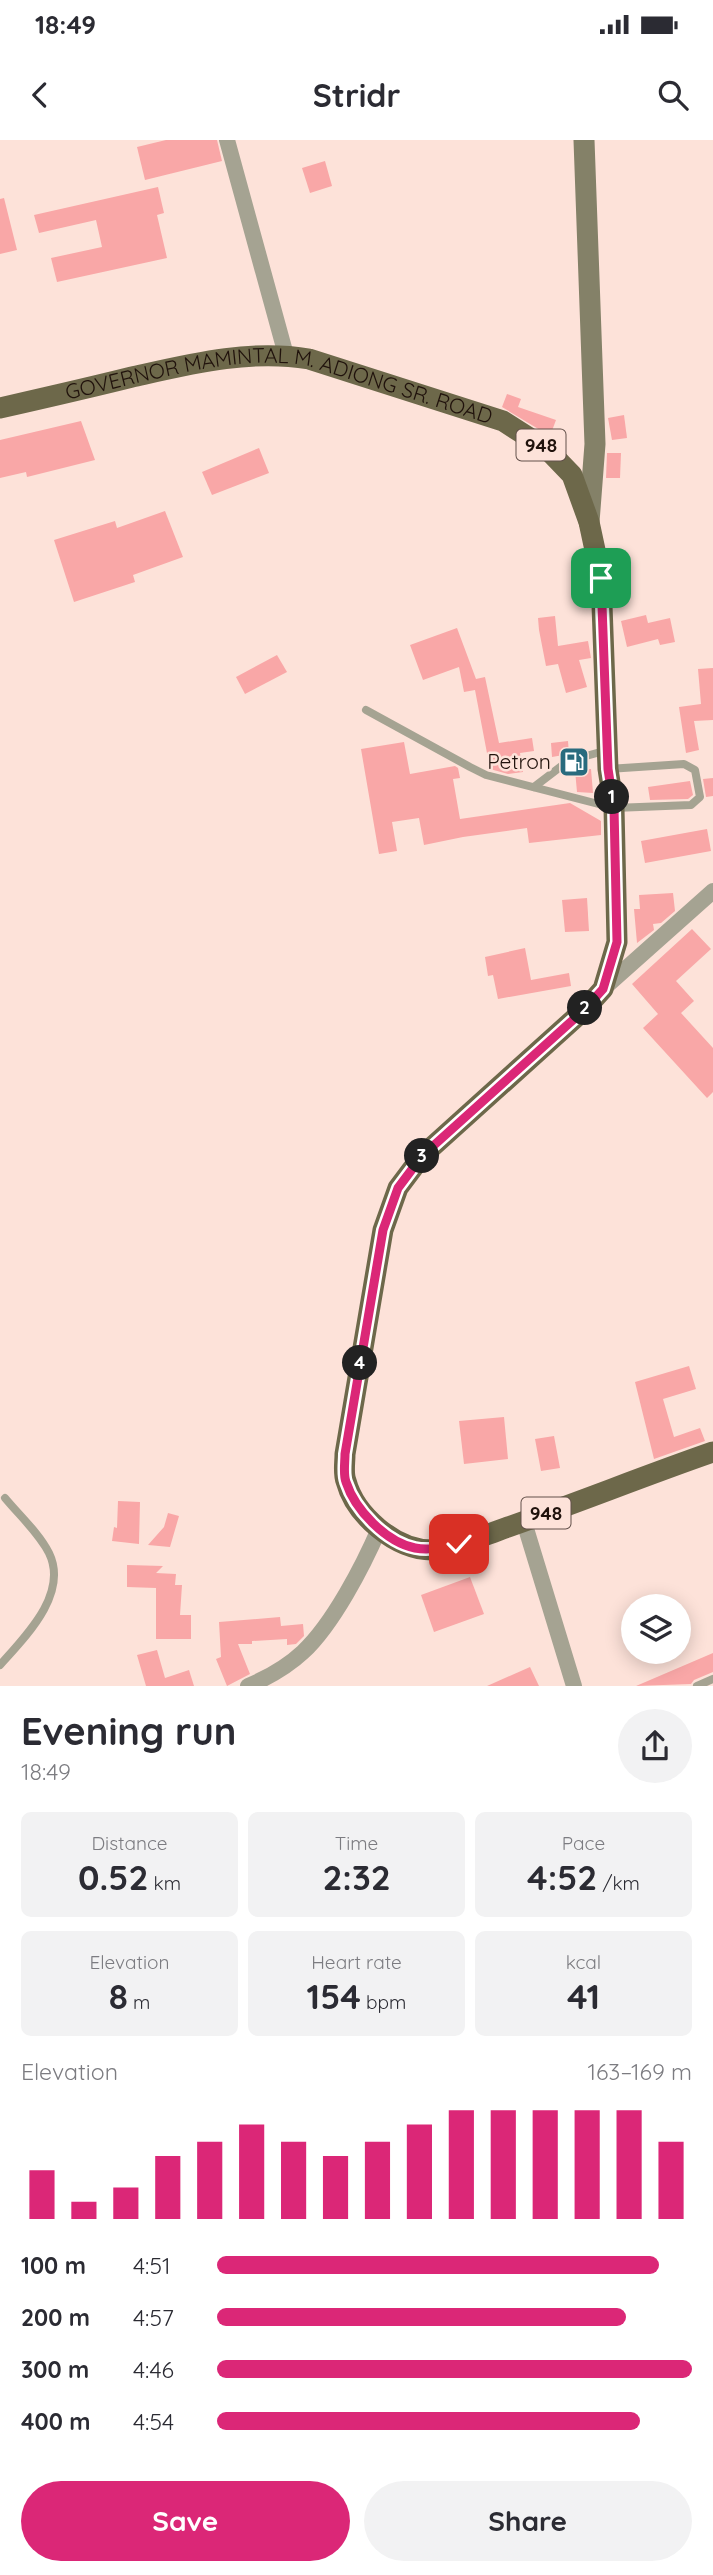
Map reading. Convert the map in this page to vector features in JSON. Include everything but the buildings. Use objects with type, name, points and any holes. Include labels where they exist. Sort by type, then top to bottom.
[{"type":"main road","name":"GOVERNOR MAMINTAL M. ADIONG SR. ROAD","points":[[0,408],[194,363],[256,355],[286,355],[309,359],[503,421],[547,449],[572,475],[589,522],[601,578],[608,760],[614,808],[617,942],[603,989],[556,1036],[422,1156],[398,1188],[383,1230],[345,1454],[345,1480],[356,1503],[379,1529],[414,1548],[433,1550],[524,1522],[713,1452]]},
{"type":"street","points":[[227,140],[286,355]]},
{"type":"street","points":[[584,140],[595,444],[589,522]]},
{"type":"street","points":[[603,989],[713,891]]},
{"type":"street","points":[[524,1522],[574,1686]]},
{"type":"street","points":[[250,1686],[285,1667],[304,1651],[343,1598],[379,1529]]},
{"type":"lane","points":[[366,710],[486,775],[614,808],[691,805],[701,794],[695,770],[684,764],[608,760],[568,761],[534,787]]},
{"type":"lane","points":[[0,1665],[42,1612],[51,1592],[55,1571],[49,1552],[5,1498]]},
{"type":"lane","points":[[697,1686],[713,1679]]},
{"type":"place","name":"Petron","points":[[574,762]]},
{"type":"route","points":[[459,1544],[433,1550],[414,1548],[379,1529],[356,1503],[345,1480],[345,1454],[383,1230],[398,1188],[422,1156],[584,1010],[603,989],[617,942],[614,808],[608,769],[601,578]]}]
